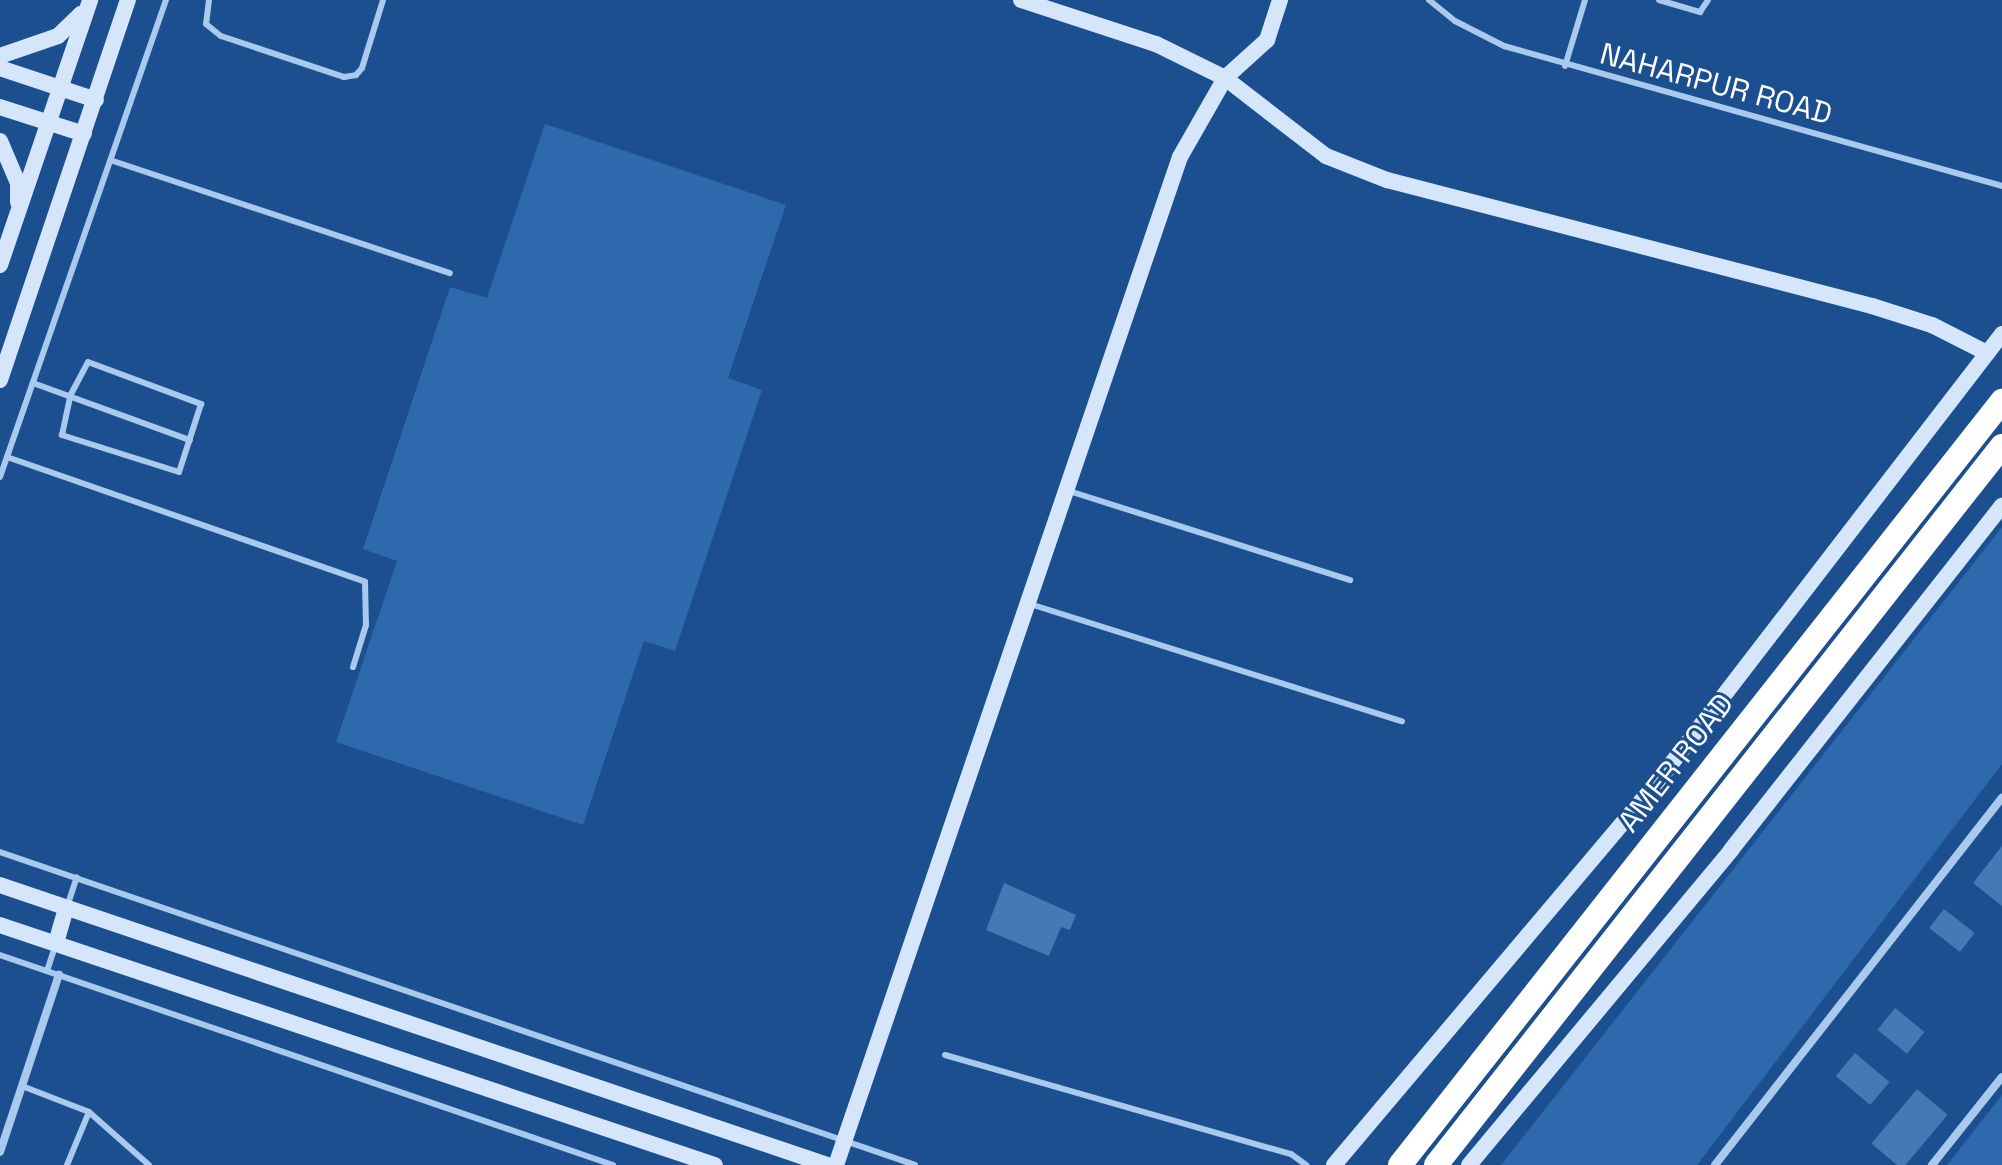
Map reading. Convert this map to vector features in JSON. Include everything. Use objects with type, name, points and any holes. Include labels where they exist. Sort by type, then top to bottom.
[{"type":"highway","name":"AMER ROAD","points":[[1400,1165],[2002,401]]},
{"type":"highway","name":"AMER ROAD","points":[[1436,1165],[2002,446]]},
{"type":"street","points":[[0,56],[58,36],[76,22],[90,0]]},
{"type":"street","points":[[0,265],[90,0]]},
{"type":"street","points":[[0,380],[128,0]]},
{"type":"street","points":[[1021,0],[1156,44],[1225,78],[1326,156],[1387,180],[1872,306],[1932,325],[1987,353]]},
{"type":"street","points":[[836,1165],[1180,157],[1225,78],[1267,40],[1280,0]]},
{"type":"street","points":[[0,68],[96,100]]},
{"type":"street","points":[[0,107],[84,134]]},
{"type":"street","points":[[3,146],[18,183],[18,212]]},
{"type":"street","points":[[1334,1165],[1658,781],[2002,334]]},
{"type":"street","points":[[1469,1165],[1731,850],[2002,506]]},
{"type":"street","points":[[1715,1165],[2002,798]]},
{"type":"street","points":[[0,885],[827,1165]]},
{"type":"street","points":[[56,943],[66,908]]},
{"type":"street","points":[[0,925],[715,1165]]},
{"type":"street","points":[[0,1152],[59,975]]},
{"type":"street","points":[[1932,1165],[2002,1077]]},
{"type":"lane","points":[[0,477],[113,161],[166,0]]},
{"type":"lane","points":[[209,0],[206,24],[211,31],[344,77],[362,68],[383,0]]},
{"type":"lane","name":"NAHARPUR ROAD","points":[[1429,0],[1455,21],[1504,46],[1565,66],[1704,99],[2002,186]]},
{"type":"lane","points":[[1565,66],[1585,0]]},
{"type":"lane","points":[[1659,0],[1700,12],[1708,0]]},
{"type":"lane","points":[[0,170],[3,146]]},
{"type":"lane","points":[[113,161],[450,273]]},
{"type":"lane","points":[[88,362],[198,401],[190,440],[176,472],[62,435],[70,396],[88,362]]},
{"type":"lane","points":[[33,383],[190,440]]},
{"type":"lane","points":[[7,457],[365,582],[366,625],[353,667]]},
{"type":"lane","points":[[1065,490],[1350,580]]},
{"type":"lane","points":[[1027,602],[1402,721]]},
{"type":"lane","points":[[0,852],[915,1165]]},
{"type":"lane","points":[[66,908],[77,877]]},
{"type":"lane","points":[[47,971],[56,943]]},
{"type":"lane","points":[[0,955],[613,1165]]},
{"type":"lane","points":[[945,1055],[1291,1154],[1306,1165]]},
{"type":"lane","points":[[22,1086],[89,1112],[149,1165]]},
{"type":"lane","points":[[67,1165],[89,1112]]},
{"type":"shaded area","points":[[545,124],[786,205],[728,378],[762,390],[675,651],[644,641],[583,825],[336,742],[397,561],[363,549],[450,287],[487,298]]},
{"type":"shaded area","points":[[2002,527],[2002,764],[1697,1165],[1501,1165]]},
{"type":"shaded area","points":[[2002,1095],[2002,1165],[1947,1165]]},
{"type":"building","points":[[2002,846],[2002,906],[1973,883]]},
{"type":"building","points":[[1004,883],[1076,915],[1070,930],[1061,927],[1049,956],[986,930]]},
{"type":"building","points":[[1944,909],[1975,933],[1960,952],[1929,928]]},
{"type":"building","points":[[1895,1008],[1925,1032],[1907,1054],[1877,1030]]},
{"type":"building","points":[[1855,1053],[1889,1082],[1870,1105],[1836,1076]]},
{"type":"building","points":[[1917,1089],[1948,1115],[1905,1165],[1897,1165],[1871,1143]]}]
